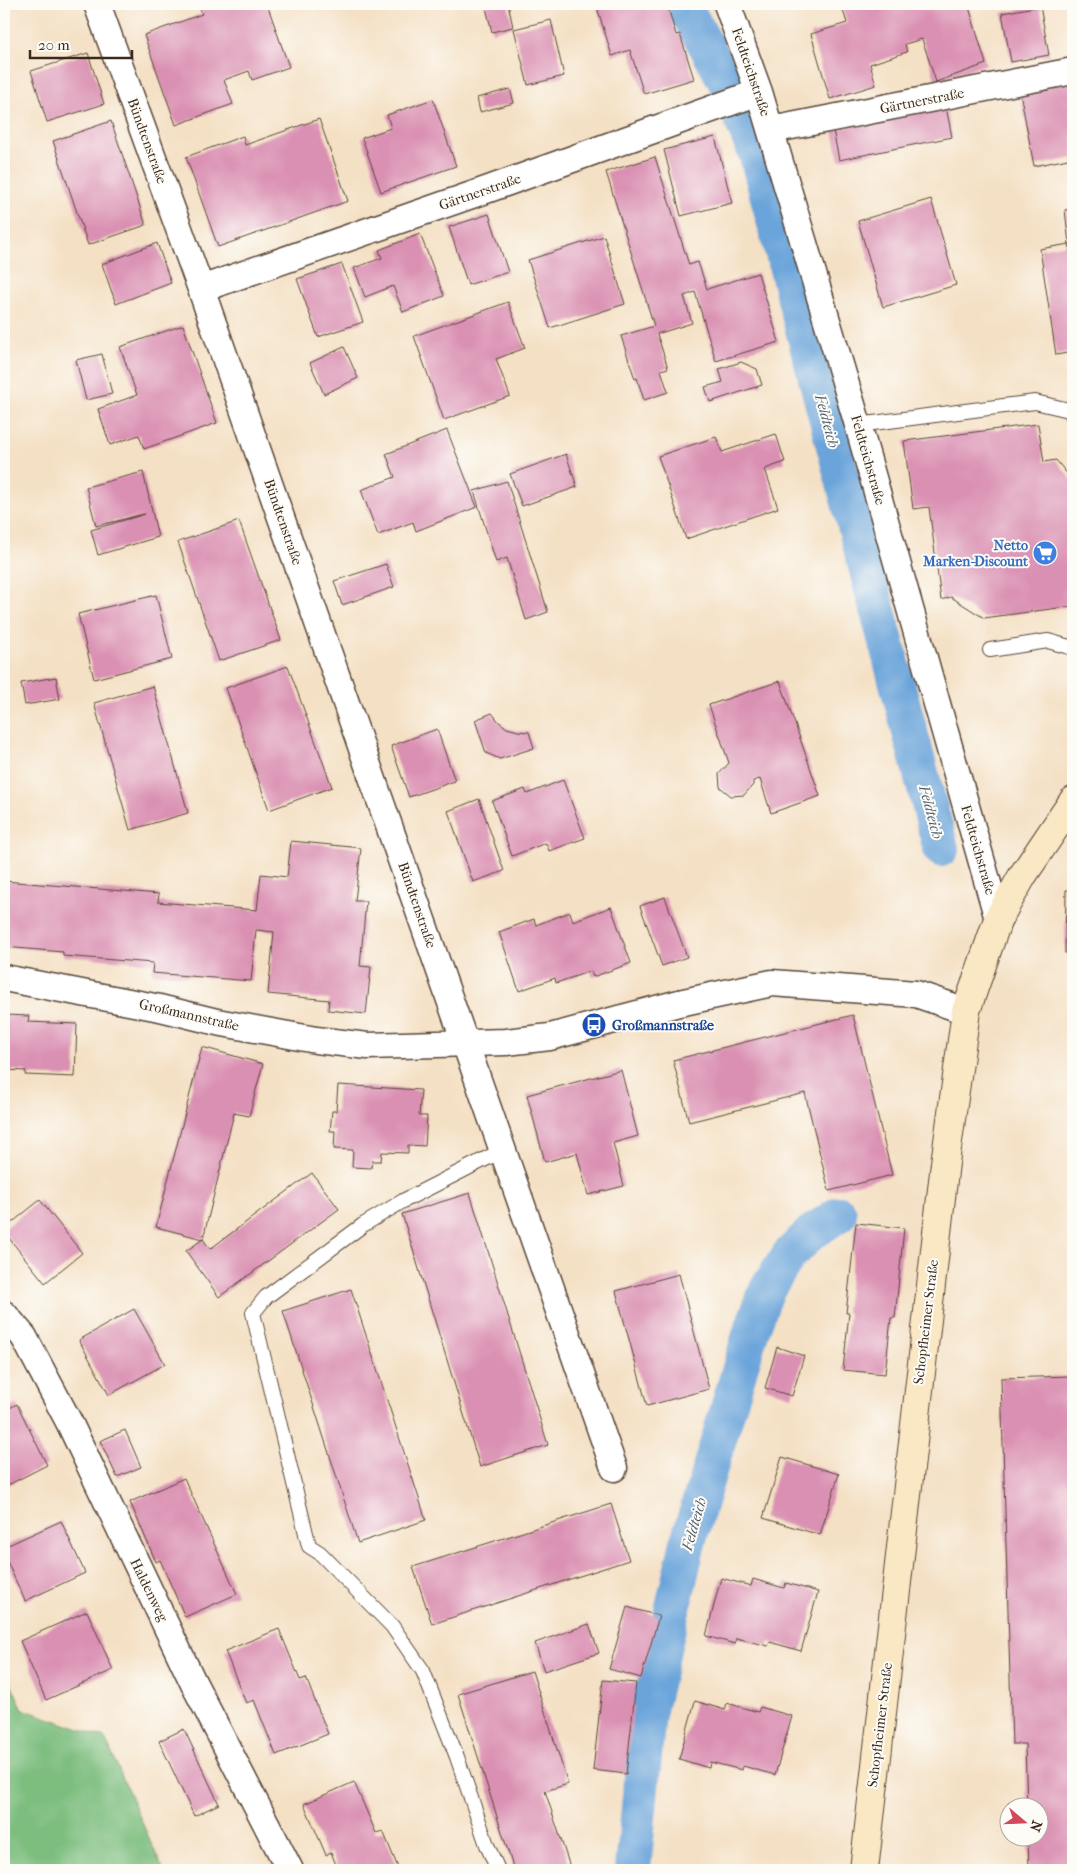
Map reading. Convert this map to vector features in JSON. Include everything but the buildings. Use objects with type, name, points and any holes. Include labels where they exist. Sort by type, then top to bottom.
[{"type":"main road","name":"Schopfheimer Straße","points":[[864,1870],[945,1163],[966,1011],[998,919],[1023,875],[1073,801]]},
{"type":"street","name":"Bündtenstraße","points":[[97,4],[201,289],[465,1042]]},
{"type":"street","name":"Feldteichstraße","points":[[727,4],[752,94],[771,130],[858,425],[998,919]]},
{"type":"street","name":"Gärtnerstraße","points":[[771,130],[1073,71]]},
{"type":"street","name":"Gärtnerstraße","points":[[201,289],[752,94]]},
{"type":"street","name":"Großmannstraße","points":[[4,978],[152,1006],[217,1022],[316,1040],[368,1046],[506,1042],[550,1037],[679,1003],[772,983],[916,994],[966,1011]]},
{"type":"street","points":[[465,1042],[614,1468]]},
{"type":"street","name":"Haldenweg","points":[[4,1314],[24,1337],[69,1422],[193,1682],[290,1870]]},
{"type":"lane","points":[[858,425],[1034,402],[1069,410],[1073,416]]},
{"type":"lane","points":[[990,650],[1048,641],[1073,648]]},
{"type":"lane","points":[[498,1870],[423,1671],[392,1626],[320,1553],[309,1546],[253,1313],[266,1297],[363,1225],[403,1201],[503,1150]]},
{"type":"green space","points":[[4,1669],[23,1709],[105,1738],[163,1870],[4,1870]]},
{"type":"waterway","name":"Feldteich","points":[[683,4],[725,80],[757,156],[941,849]]},
{"type":"waterway","name":"Feldteich","points":[[633,1870],[648,1714],[689,1538],[751,1332],[767,1289],[789,1255],[811,1233],[839,1214]]},
{"type":"place","name":"Netto Marken-Discount","points":[[1045,553]]},
{"type":"place","name":"Großmannstraße","points":[[594,1025]]}]
